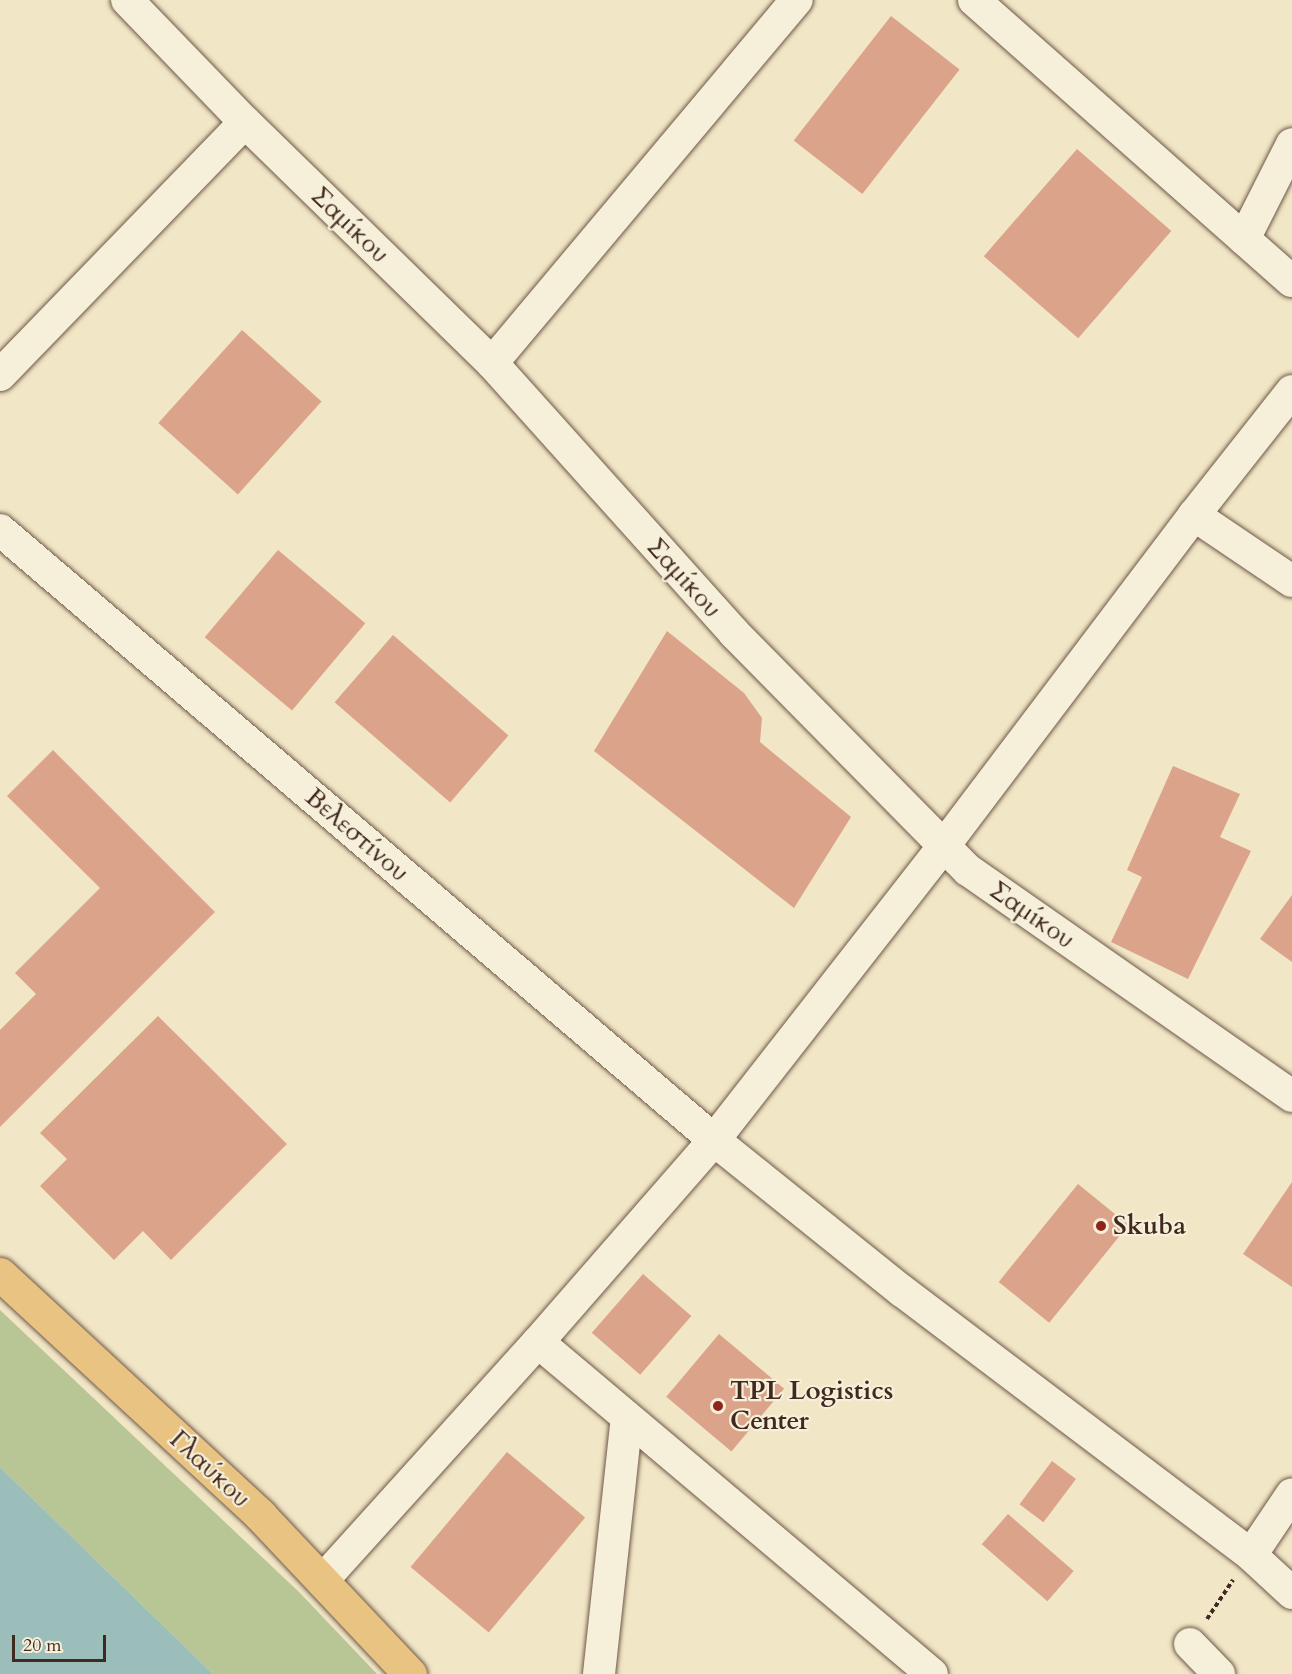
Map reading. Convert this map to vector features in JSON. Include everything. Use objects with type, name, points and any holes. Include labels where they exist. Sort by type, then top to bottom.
[{"type":"main road","name":"Γλαύκου","points":[[0,1274],[224,1481],[410,1674]]},
{"type":"street","name":"Σαμίκου","points":[[127,0],[246,122],[492,363],[734,633],[968,870],[1292,1096]]},
{"type":"street","points":[[492,363],[797,0]]},
{"type":"street","points":[[974,0],[1292,281]]},
{"type":"street","points":[[0,375],[246,122]]},
{"type":"street","points":[[1245,239],[1292,144]]},
{"type":"street","points":[[322,1581],[538,1342],[714,1140],[944,847],[1194,515],[1292,391]]},
{"type":"street","points":[[1194,515],[1292,581]]},
{"type":"street","name":"Βελεστίνου","points":[[0,530],[714,1140],[902,1292],[1251,1555],[1292,1593]]},
{"type":"street","points":[[538,1342],[932,1674]]},
{"type":"street","points":[[599,1674],[627,1418]]},
{"type":"street","points":[[1251,1555],[1292,1494]]},
{"type":"street","points":[[1190,1644],[1219,1674]]},
{"type":"path","points":[[1190,1644],[1251,1555]]},
{"type":"green space","points":[[0,1310],[299,1592],[377,1674],[213,1674],[0,1467]]},
{"type":"water","points":[[0,1467],[213,1674],[0,1674]]},
{"type":"building","points":[[891,16],[960,70],[862,194],[794,141]]},
{"type":"building","points":[[1077,149],[1171,231],[1078,338],[984,256]]},
{"type":"building","points":[[242,330],[322,402],[238,494],[158,423]]},
{"type":"building","points":[[278,550],[365,623],[292,711],[205,637]]},
{"type":"building","points":[[667,631],[744,693],[762,718],[760,742],[851,817],[794,908],[594,751]]},
{"type":"building","points":[[393,635],[508,735],[450,803],[335,702]]},
{"type":"building","points":[[53,750],[215,912],[0,1127],[0,1030],[36,994],[15,973],[100,888],[7,796]]},
{"type":"building","points":[[1173,766],[1240,794],[1220,837],[1251,851],[1188,979],[1111,942],[1142,877],[1127,870]]},
{"type":"building","points":[[1292,895],[1292,962],[1260,939]]},
{"type":"building","points":[[158,1016],[287,1144],[171,1260],[143,1231],[114,1260],[40,1186],[67,1159],[40,1133]]},
{"type":"building","points":[[1292,1182],[1292,1287],[1243,1254]]},
{"type":"building","points":[[1078,1184],[1129,1225],[1049,1323],[999,1282]]},
{"type":"building","points":[[643,1274],[691,1316],[640,1375],[592,1333]]},
{"type":"building","points":[[719,1334],[784,1389],[731,1451],[666,1397]]},
{"type":"building","points":[[507,1452],[585,1518],[489,1632],[411,1567]]},
{"type":"building","points":[[1052,1461],[1076,1479],[1043,1522],[1020,1504]]},
{"type":"building","points":[[1008,1514],[1074,1571],[1047,1601],[982,1544]]},
{"type":"place","name":"Skuba","points":[[1101,1226]]},
{"type":"place","name":"TPL Logistics Center","points":[[718,1406]]}]
